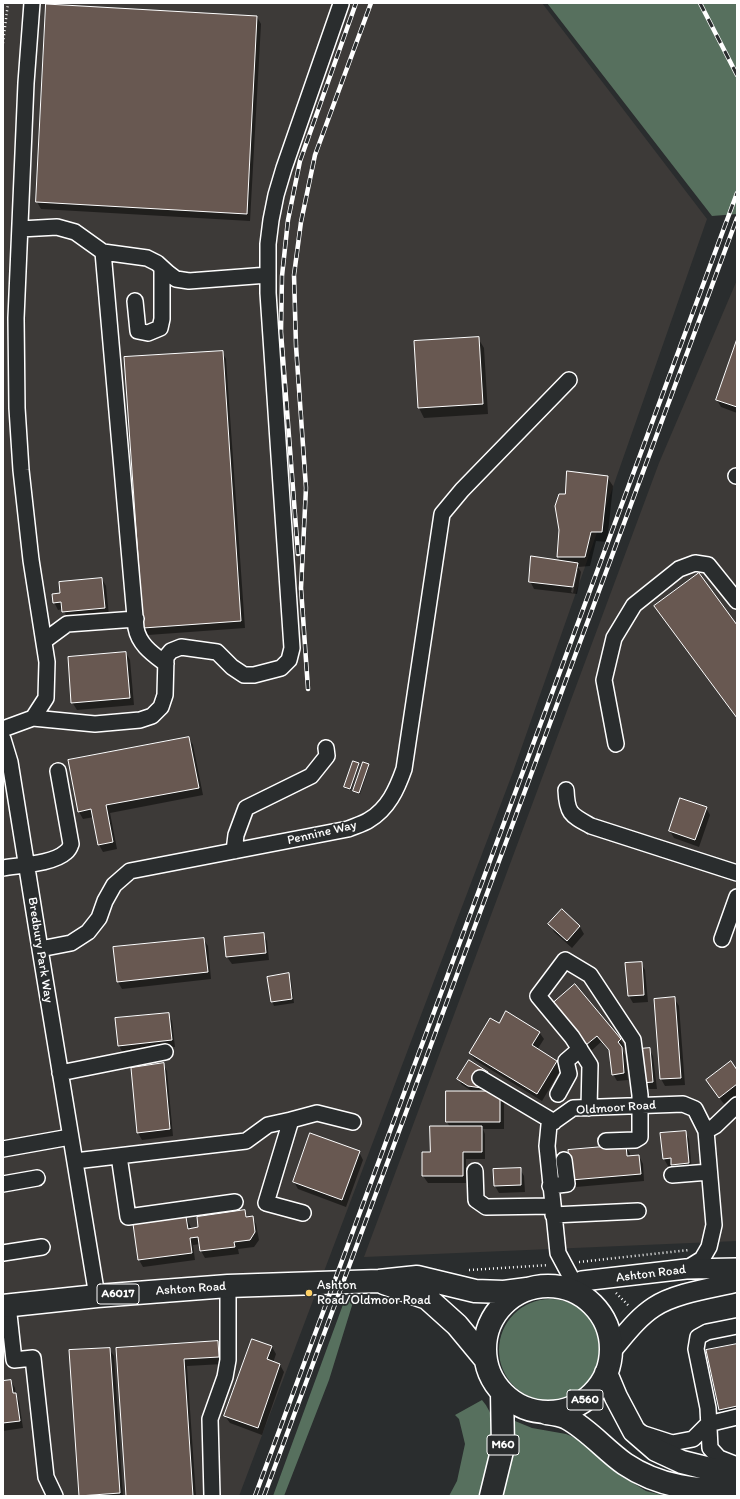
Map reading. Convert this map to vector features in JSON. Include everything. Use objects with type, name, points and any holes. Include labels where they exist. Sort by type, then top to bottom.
[{"type":"highway","name":"Ashton Road","points":[[5,1306],[98,1296],[228,1286],[379,1281],[417,1277],[475,1291],[504,1292],[527,1289]]},
{"type":"highway","name":"Ashton Road","points":[[379,1281],[427,1298],[456,1325],[486,1360]]},
{"type":"highway","name":"A560","points":[[544,1412],[563,1410],[581,1402],[596,1390],[606,1373],[611,1351],[609,1332],[601,1314],[577,1291],[554,1286],[540,1286],[527,1289],[511,1298],[498,1310],[492,1320],[485,1342],[486,1360],[492,1377],[502,1392],[514,1402],[528,1409],[566,1418],[585,1430],[625,1464],[649,1478],[678,1487],[714,1491],[737,1491]]},
{"type":"highway","name":"A560","points":[[606,1373],[616,1397],[634,1431],[656,1450],[682,1462],[714,1470],[737,1470]]},
{"type":"highway","name":"M60","points":[[491,1496],[504,1447],[502,1392]]},
{"type":"main road","name":"Ashton Road","points":[[577,1291],[582,1282],[686,1269],[737,1268]]},
{"type":"main road","name":"Ashton Road","points":[[611,1351],[640,1317],[654,1306],[670,1298],[737,1282]]},
{"type":"street","points":[[3,729],[33,718],[95,724],[140,720],[152,716],[161,708],[165,695],[166,657],[171,651],[181,647],[217,652],[232,667],[244,675],[254,675],[280,668],[289,660],[292,648],[268,275],[268,244],[276,195],[284,168],[341,4]]},
{"type":"street","points":[[33,5],[26,83],[16,318],[18,424],[21,470],[30,552],[47,662],[46,698],[33,718]]},
{"type":"street","points":[[20,229],[58,227],[75,232],[102,252],[147,258],[157,263],[176,278],[189,281],[268,275]]},
{"type":"street","points":[[102,252],[137,634],[144,646],[166,664]]},
{"type":"street","points":[[135,301],[138,331],[148,333],[160,328],[162,319],[162,268]]},
{"type":"street","name":"Pennine Way","points":[[40,948],[71,943],[88,932],[99,918],[105,901],[114,885],[130,871],[348,829],[369,820],[386,806],[398,787],[404,768],[442,514],[462,490],[569,380]]},
{"type":"street","points":[[616,744],[604,680],[614,638],[634,605],[679,569],[695,563],[708,565],[737,601]]},
{"type":"street","points":[[44,641],[67,624],[136,619]]},
{"type":"street","name":"Bredbury Park Way","points":[[3,739],[10,762],[70,1137],[98,1296]]},
{"type":"street","points":[[234,851],[236,835],[246,808],[311,776],[327,756],[326,748]]},
{"type":"street","points":[[3,868],[58,858],[67,852],[71,844],[58,771]]},
{"type":"street","points":[[566,790],[567,805],[573,816],[591,826],[737,874]]},
{"type":"street","points":[[722,939],[737,897]]},
{"type":"street","points":[[589,1108],[590,1065],[572,1037],[538,996],[565,960],[590,975],[633,1040],[640,1106],[640,1137],[635,1140],[606,1141]]},
{"type":"street","points":[[558,1094],[569,1074],[566,1061],[580,1049]]},
{"type":"street","points":[[60,1073],[165,1052]]},
{"type":"street","points":[[480,1078],[554,1122],[549,1125],[547,1146],[558,1253],[562,1264],[577,1291]]},
{"type":"street","name":"Oldmoor Road","points":[[554,1122],[573,1108],[683,1104],[695,1109],[706,1131],[714,1225],[709,1247],[702,1259],[686,1269]]},
{"type":"street","points":[[706,1131],[716,1126],[736,1108]]},
{"type":"street","points":[[75,1161],[246,1141],[268,1125],[317,1113],[353,1122]]},
{"type":"street","points":[[291,1120],[266,1203],[303,1214]]},
{"type":"street","points":[[3,1149],[70,1137]]},
{"type":"street","points":[[119,1156],[128,1217],[235,1202]]},
{"type":"street","points":[[550,1186],[567,1184],[564,1160]]},
{"type":"street","points":[[475,1171],[476,1200],[486,1207],[553,1210],[638,1211]]},
{"type":"street","points":[[672,1175],[709,1172]]},
{"type":"street","points":[[3,1184],[37,1178]]},
{"type":"street","points":[[3,1253],[42,1247]]},
{"type":"street","points":[[212,1496],[210,1419],[225,1377],[228,1360],[228,1286]]},
{"type":"street","points":[[5,1306],[14,1360],[33,1358],[46,1477],[55,1496]]},
{"type":"street","points":[[737,1326],[707,1332],[698,1337],[696,1349],[708,1408],[710,1448],[719,1458],[737,1466]]},
{"type":"street","points":[[634,1431],[672,1443],[693,1439],[708,1424],[737,1417]]},
{"type":"path","points":[[3,44],[8,3]]},
{"type":"shaded area","points":[[3,3],[542,3],[707,219],[513,772],[239,1496],[3,1496]]},
{"type":"shaded area","points":[[737,280],[737,1241],[364,1257],[659,463]]},
{"type":"green space","points":[[547,3],[737,3],[737,214],[712,216]]},
{"type":"green space","points":[[345,1299],[354,1299],[329,1380],[284,1496],[273,1496]]},
{"type":"green space","points":[[550,1299],[570,1303],[578,1307],[586,1314],[593,1322],[597,1330],[601,1350],[597,1370],[593,1378],[586,1386],[578,1393],[570,1397],[550,1401],[530,1397],[522,1393],[514,1386],[507,1378],[503,1370],[499,1350],[503,1330],[507,1322],[514,1314],[522,1307],[530,1303]]},
{"type":"green space","points":[[482,1400],[489,1411],[493,1422],[495,1435],[492,1459],[481,1496],[449,1496],[457,1481],[465,1444],[459,1419],[455,1415]]},
{"type":"green space","points":[[515,1421],[532,1428],[566,1434],[580,1440],[620,1475],[646,1491],[666,1496],[501,1496],[511,1459]]},
{"type":"building","points":[[46,4],[257,16],[247,214],[36,202]]},
{"type":"building","points":[[479,337],[483,404],[418,408],[414,341]]},
{"type":"building","points":[[737,339],[737,407],[716,400]]},
{"type":"building","points":[[223,351],[241,621],[143,628],[124,357]]},
{"type":"building","points":[[567,471],[608,476],[602,532],[591,532],[585,557],[557,557],[559,530],[555,506],[559,494],[565,494]]},
{"type":"building","points":[[531,556],[578,563],[573,587],[529,582]]},
{"type":"building","points":[[699,573],[737,625],[737,718],[654,606]]},
{"type":"building","points":[[102,578],[105,608],[62,612],[61,602],[53,603],[52,594],[60,593],[59,582]]},
{"type":"building","points":[[126,652],[130,698],[71,703],[68,657]]},
{"type":"building","points":[[189,737],[199,788],[106,805],[113,842],[98,845],[91,809],[78,812],[68,760]]},
{"type":"building","points":[[353,761],[359,763],[350,789],[344,787]]},
{"type":"building","points":[[363,762],[369,764],[359,793],[353,791]]},
{"type":"building","points":[[680,798],[707,807],[695,840],[669,831]]},
{"type":"building","points":[[562,909],[580,926],[567,941],[548,924]]},
{"type":"building","points":[[264,933],[266,953],[226,957],[224,937]]},
{"type":"building","points":[[204,938],[208,972],[117,982],[113,947]]},
{"type":"building","points":[[642,962],[644,995],[628,996],[625,963]]},
{"type":"building","points":[[289,973],[292,999],[271,1002],[267,977]]},
{"type":"building","points":[[575,984],[621,1039],[618,1042],[622,1047],[624,1073],[612,1075],[609,1050],[597,1036],[586,1045],[552,1004]]},
{"type":"building","points":[[675,997],[681,1078],[660,1079],[654,999]]},
{"type":"building","points":[[506,1011],[540,1032],[532,1045],[557,1061],[537,1094],[469,1053],[490,1018],[499,1023]]},
{"type":"building","points":[[169,1013],[172,1040],[118,1046],[115,1018]]},
{"type":"building","points":[[650,1048],[653,1082],[642,1083],[639,1049]]},
{"type":"building","points":[[469,1060],[488,1072],[482,1088],[468,1086],[457,1079]]},
{"type":"building","points":[[731,1061],[737,1070],[737,1084],[719,1098],[706,1080]]},
{"type":"building","points":[[164,1063],[170,1129],[137,1133],[131,1068]]},
{"type":"building","points":[[446,1091],[500,1091],[500,1122],[446,1122]]},
{"type":"building","points":[[430,1126],[482,1126],[482,1152],[463,1152],[463,1176],[422,1176],[422,1152],[430,1152]]},
{"type":"building","points":[[686,1131],[689,1163],[671,1165],[671,1158],[663,1159],[660,1133]]},
{"type":"building","points":[[310,1133],[360,1151],[342,1200],[293,1182]]},
{"type":"building","points":[[626,1145],[627,1156],[639,1155],[641,1174],[571,1180],[568,1150]]},
{"type":"building","points":[[521,1168],[521,1185],[494,1186],[493,1169]]},
{"type":"building","points":[[245,1210],[246,1217],[253,1216],[255,1232],[250,1240],[234,1242],[235,1247],[200,1251],[198,1237],[190,1238],[192,1253],[138,1260],[133,1224],[186,1217],[188,1229],[198,1227],[197,1217]]},
{"type":"building","points":[[252,1339],[272,1346],[267,1359],[280,1364],[258,1428],[224,1416]]},
{"type":"building","points":[[218,1341],[219,1357],[184,1359],[193,1496],[126,1496],[116,1348]]},
{"type":"building","points":[[737,1344],[737,1406],[719,1410],[706,1350]]},
{"type":"building","points":[[110,1348],[120,1493],[79,1496],[69,1350]]},
{"type":"building","points":[[11,1380],[13,1393],[16,1393],[20,1421],[3,1423],[3,1381]]},
{"type":"railway","points":[[298,554],[281,332],[282,276],[288,220],[300,161],[356,3]]},
{"type":"railway","points":[[308,689],[301,588],[306,488],[296,346],[294,275],[301,222],[315,155],[371,3]]},
{"type":"railway","points":[[700,3],[737,75]]},
{"type":"railway","points":[[255,1496],[737,193]]},
{"type":"railway","points":[[264,1496],[737,218]]},
{"type":"place","name":"Ashton Road/Oldmoor Road","points":[[309,1293]]}]
